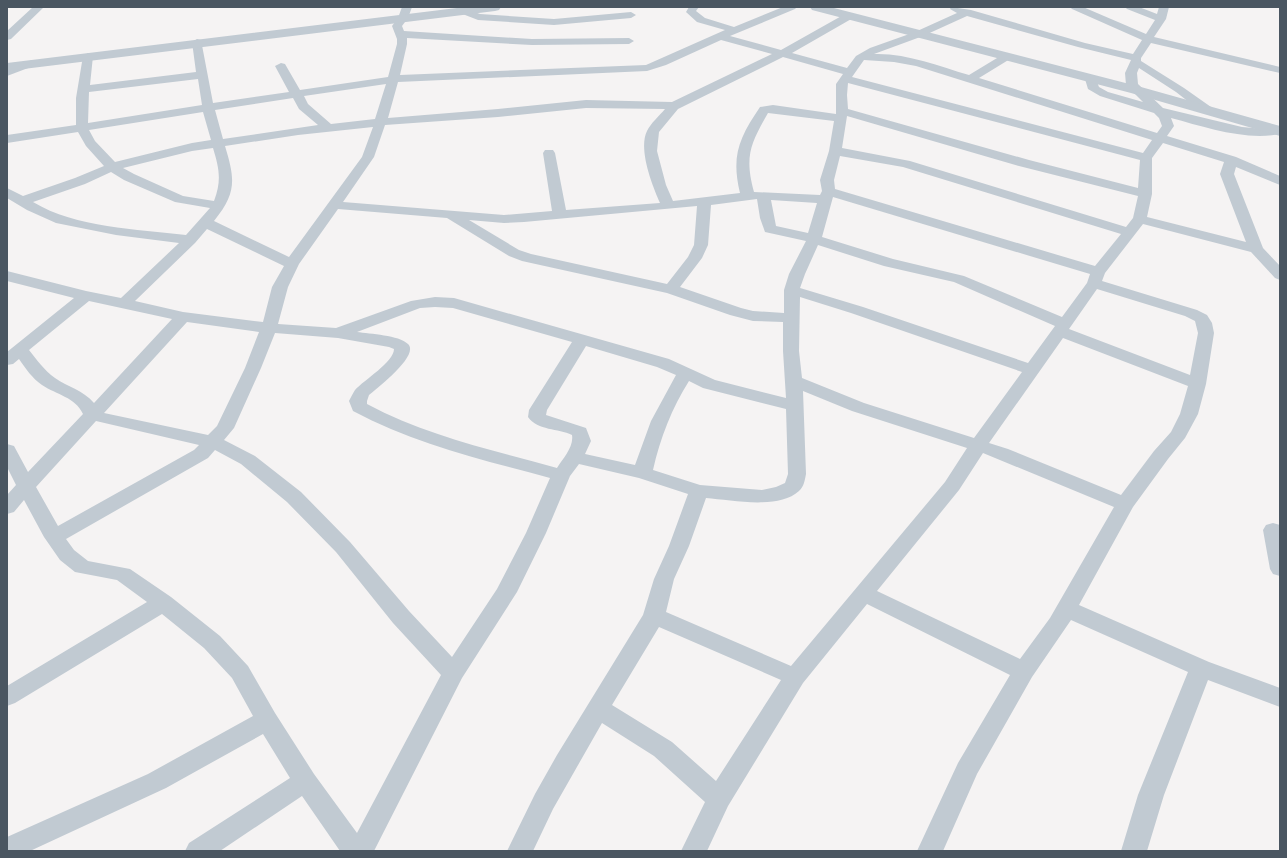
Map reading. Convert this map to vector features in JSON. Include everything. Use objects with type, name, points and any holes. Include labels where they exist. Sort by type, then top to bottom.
[{"type":"street","points":[[7,37],[39,7]]},
{"type":"street","points":[[7,66],[197,42],[405,12],[464,11],[495,7]]},
{"type":"street","points":[[694,7],[691,12],[701,20],[735,30]]},
{"type":"street","points":[[7,139],[394,79],[654,67],[735,30],[792,7]]},
{"type":"street","points":[[816,7],[1006,57],[1092,84],[1136,90],[1280,131]]},
{"type":"street","points":[[950,7],[967,10],[1136,60],[1207,110]]},
{"type":"street","points":[[1076,7],[1148,39],[1280,70]]},
{"type":"street","points":[[694,851],[719,799],[795,677],[939,502],[1134,226],[1145,194],[1146,158],[1168,126],[1165,118],[1160,112],[1132,85],[1131,73],[1136,60],[1163,13],[1130,7]]},
{"type":"street","points":[[574,457],[643,473],[699,491],[762,496],[781,493],[793,486],[797,474],[794,381],[791,351],[792,290],[797,274],[814,239],[827,195],[827,180],[835,151],[841,115],[842,84],[860,58],[874,50],[919,34],[967,10]]},
{"type":"street","points":[[464,11],[478,17],[554,22],[631,11],[629,54],[626,69]]},
{"type":"street","points":[[54,537],[201,454],[225,428],[254,368],[269,328],[280,287],[292,264],[368,157],[381,122],[394,79],[402,44],[402,38],[397,26],[405,12]]},
{"type":"street","points":[[668,206],[659,185],[651,152],[651,139],[653,131],[674,106],[781,53],[849,16]]},
{"type":"street","points":[[400,34],[532,42],[629,41]]},
{"type":"street","points":[[720,37],[781,53],[847,75],[1146,158]]},
{"type":"street","points":[[124,303],[190,240],[218,206],[226,182],[225,168],[208,108],[197,42]]},
{"type":"street","points":[[88,56],[82,98],[82,128],[90,143],[112,167],[129,177],[163,193],[180,199],[218,206]]},
{"type":"street","points":[[970,79],[1006,57]]},
{"type":"street","points":[[860,58],[902,58],[1231,160],[1280,181]]},
{"type":"street","points":[[7,73],[32,63]]},
{"type":"street","points":[[281,66],[295,94],[303,106],[327,127]]},
{"type":"street","points":[[84,89],[202,75]]},
{"type":"street","points":[[1092,84],[1104,94],[1183,118],[1242,130],[1258,132],[1280,131]]},
{"type":"street","points":[[1082,113],[1092,84]]},
{"type":"street","points":[[213,125],[257,101]]},
{"type":"street","points":[[22,201],[80,181],[112,167],[162,153],[327,127],[586,104],[674,106]]},
{"type":"street","points":[[748,196],[742,174],[744,145],[764,110],[773,109],[841,115],[1145,194]]},
{"type":"street","points":[[1264,126],[1280,117]]},
{"type":"street","points":[[835,151],[905,164],[1134,226],[1256,249]]},
{"type":"street","points":[[549,153],[560,215]]},
{"type":"street","points":[[1231,160],[1227,174],[1256,249],[1280,275]]},
{"type":"street","points":[[7,192],[46,214],[61,220],[116,232],[190,240]]},
{"type":"street","points":[[763,195],[770,229],[814,239],[888,263],[959,280],[1062,328],[1197,384]]},
{"type":"street","points":[[334,205],[504,219],[668,206],[748,196],[827,195],[1096,278],[1201,318],[1204,323],[1206,334],[1197,384],[1189,414],[1179,434],[1161,455],[1125,504],[1058,624],[1024,670],[966,770],[930,851]]},
{"type":"street","points":[[671,289],[695,258],[701,245],[704,201]]},
{"type":"street","points":[[448,215],[520,256],[671,289],[736,312],[753,316],[792,318]]},
{"type":"street","points":[[205,222],[292,264]]},
{"type":"street","points":[[7,276],[86,296],[183,317],[269,328],[338,333],[394,343],[402,347],[402,353],[391,367],[362,393],[358,401],[359,407],[374,416],[437,440],[561,475]]},
{"type":"street","points":[[792,290],[865,312],[1032,370]]},
{"type":"street","points":[[86,296],[14,354],[55,386],[79,397],[89,406],[92,415]]},
{"type":"street","points":[[338,333],[417,304],[434,302],[454,303],[663,363],[709,384],[795,406]]},
{"type":"street","points":[[7,507],[183,317]]},
{"type":"street","points":[[360,851],[385,809],[419,736],[453,673],[506,592],[536,533],[561,475],[574,457],[582,440],[580,432],[575,429],[542,422],[537,418],[538,410],[581,340]]},
{"type":"street","points":[[643,473],[646,458],[664,411],[672,394],[685,373]]},
{"type":"street","points":[[794,381],[858,408],[1001,453],[1125,504]]},
{"type":"street","points":[[92,415],[149,429],[213,442],[248,460],[294,497],[343,547],[401,617],[453,673]]},
{"type":"street","points":[[7,450],[54,537],[67,555],[82,567],[123,574],[163,603],[212,642],[240,672],[267,720],[306,781],[355,851]]},
{"type":"street","points":[[520,851],[544,802],[654,616],[664,579],[679,546],[699,491]]},
{"type":"street","points":[[1273,530],[1280,569]]},
{"type":"street","points":[[863,593],[953,638],[1024,670]]},
{"type":"street","points":[[7,697],[163,603]]},
{"type":"street","points":[[1067,609],[1201,668],[1280,698]]},
{"type":"street","points":[[654,616],[795,677]]},
{"type":"street","points":[[1134,851],[1151,795],[1201,668]]},
{"type":"street","points":[[599,709],[663,749],[719,799]]},
{"type":"street","points":[[7,849],[157,781],[267,720]]},
{"type":"street","points":[[198,851],[306,781]]}]
